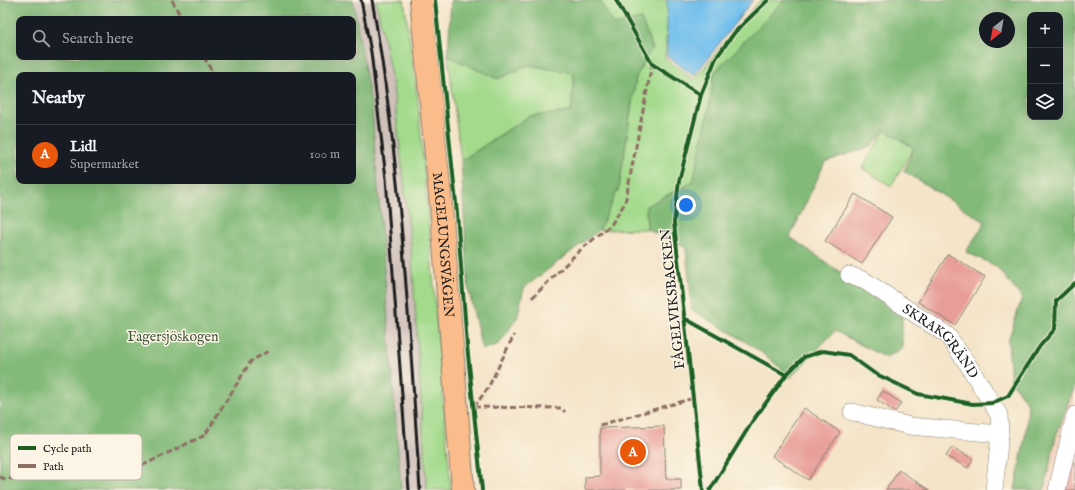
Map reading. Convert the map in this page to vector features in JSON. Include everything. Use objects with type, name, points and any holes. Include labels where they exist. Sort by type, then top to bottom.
[{"type":"main road","name":"MAGELUNGSVÄGEN","points":[[421,0],[442,217],[463,490]]},
{"type":"street","name":"SKRAKGRÄND","points":[[849,275],[865,281],[947,336],[967,363],[999,415],[1000,434],[994,490]]},
{"type":"street","points":[[852,412],[910,426],[1000,434]]},
{"type":"street","points":[[1057,490],[1075,415]]},
{"type":"shaded area","points":[[353,0],[376,0],[393,87],[411,245],[427,490],[401,490],[372,111]]},
{"type":"shaded area","points":[[1075,385],[1075,490],[1044,490],[1056,436]]},
{"type":"green space","name":"Fagersjöskogen","points":[[0,0],[353,0],[356,16],[16,16],[16,60],[356,60],[356,18],[372,111],[401,490],[0,490]]},
{"type":"green space","points":[[376,0],[404,0],[418,99],[451,490],[427,490],[411,245],[393,87]]},
{"type":"green space","points":[[451,0],[599,0],[614,25],[641,19],[652,47],[636,77],[619,187],[599,230],[524,288],[517,318],[499,344],[482,350],[468,286],[461,161],[529,116],[571,112],[574,73],[528,65],[498,79],[448,56]]},
{"type":"green space","points":[[599,0],[669,0],[665,58],[694,80],[760,0],[784,0],[714,73],[708,115],[693,182],[647,206],[647,229],[599,230],[619,187],[636,77],[652,47],[614,25]]},
{"type":"green space","points":[[784,0],[1075,0],[1075,385],[1056,436],[1044,490],[1015,490],[1026,432],[1028,404],[1011,381],[1008,341],[1022,298],[996,266],[966,252],[985,222],[904,171],[914,148],[885,130],[871,146],[825,162],[790,237],[902,316],[902,348],[886,358],[835,331],[790,378],[757,349],[692,310],[686,248],[647,229],[646,206],[693,182],[708,115],[714,73]]},
{"type":"green space","points":[[448,56],[498,79],[528,65],[574,73],[571,112],[529,116],[461,161]]},
{"type":"green space","points":[[885,130],[914,148],[891,186],[862,168]]},
{"type":"water","points":[[667,0],[753,0],[694,76],[667,56]]},
{"type":"building","points":[[855,194],[892,217],[862,264],[825,241]]},
{"type":"building","points":[[948,254],[985,277],[955,325],[918,302]]},
{"type":"building","points":[[883,391],[901,403],[895,412],[877,400]]},
{"type":"building","points":[[804,408],[840,432],[808,480],[772,456]]},
{"type":"building","points":[[664,426],[666,479],[681,479],[681,490],[585,490],[585,477],[600,476],[600,428]]},
{"type":"building","points":[[952,447],[973,459],[968,468],[946,456]]},
{"type":"building","points":[[1071,461],[1075,462],[1075,490],[1064,490]]},
{"type":"building","points":[[899,470],[929,490],[886,490]]},
{"type":"railway","points":[[361,0],[371,52],[386,178],[409,490]]},
{"type":"railway","points":[[372,0],[390,122],[403,244],[420,490]]},
{"type":"marked path","points":[[172,0],[180,16]]},
{"type":"marked path","points":[[206,60],[212,72]]},
{"type":"marked path","points":[[532,298],[578,252],[611,225],[625,203],[652,64]]},
{"type":"marked path","points":[[474,407],[488,388],[514,335]]},
{"type":"marked path","points":[[142,466],[205,435],[251,361],[270,350]]},
{"type":"marked path","points":[[600,425],[694,398]]},
{"type":"marked path","points":[[474,407],[561,408],[565,412]]},
{"type":"marked path","points":[[0,477],[10,479]]},
{"type":"cycle path","points":[[435,0],[457,213],[467,345],[482,490]]},
{"type":"cycle path","points":[[616,0],[652,64],[701,95]]},
{"type":"cycle path","name":"FÅGELVIKSBACKEN","points":[[703,490],[674,223],[679,181],[701,95],[716,58],[735,32],[768,0]]},
{"type":"cycle path","points":[[710,490],[752,422],[786,375],[804,357],[823,351],[849,355],[874,373],[918,394],[973,404],[992,403],[1008,396],[1040,346],[1055,329],[1056,301],[1075,283]]},
{"type":"cycle path","name":"FÅGELVIKSBACKEN","points":[[684,318],[786,375]]},
{"type":"place","name":"Lidl","points":[[633,452]]}]
